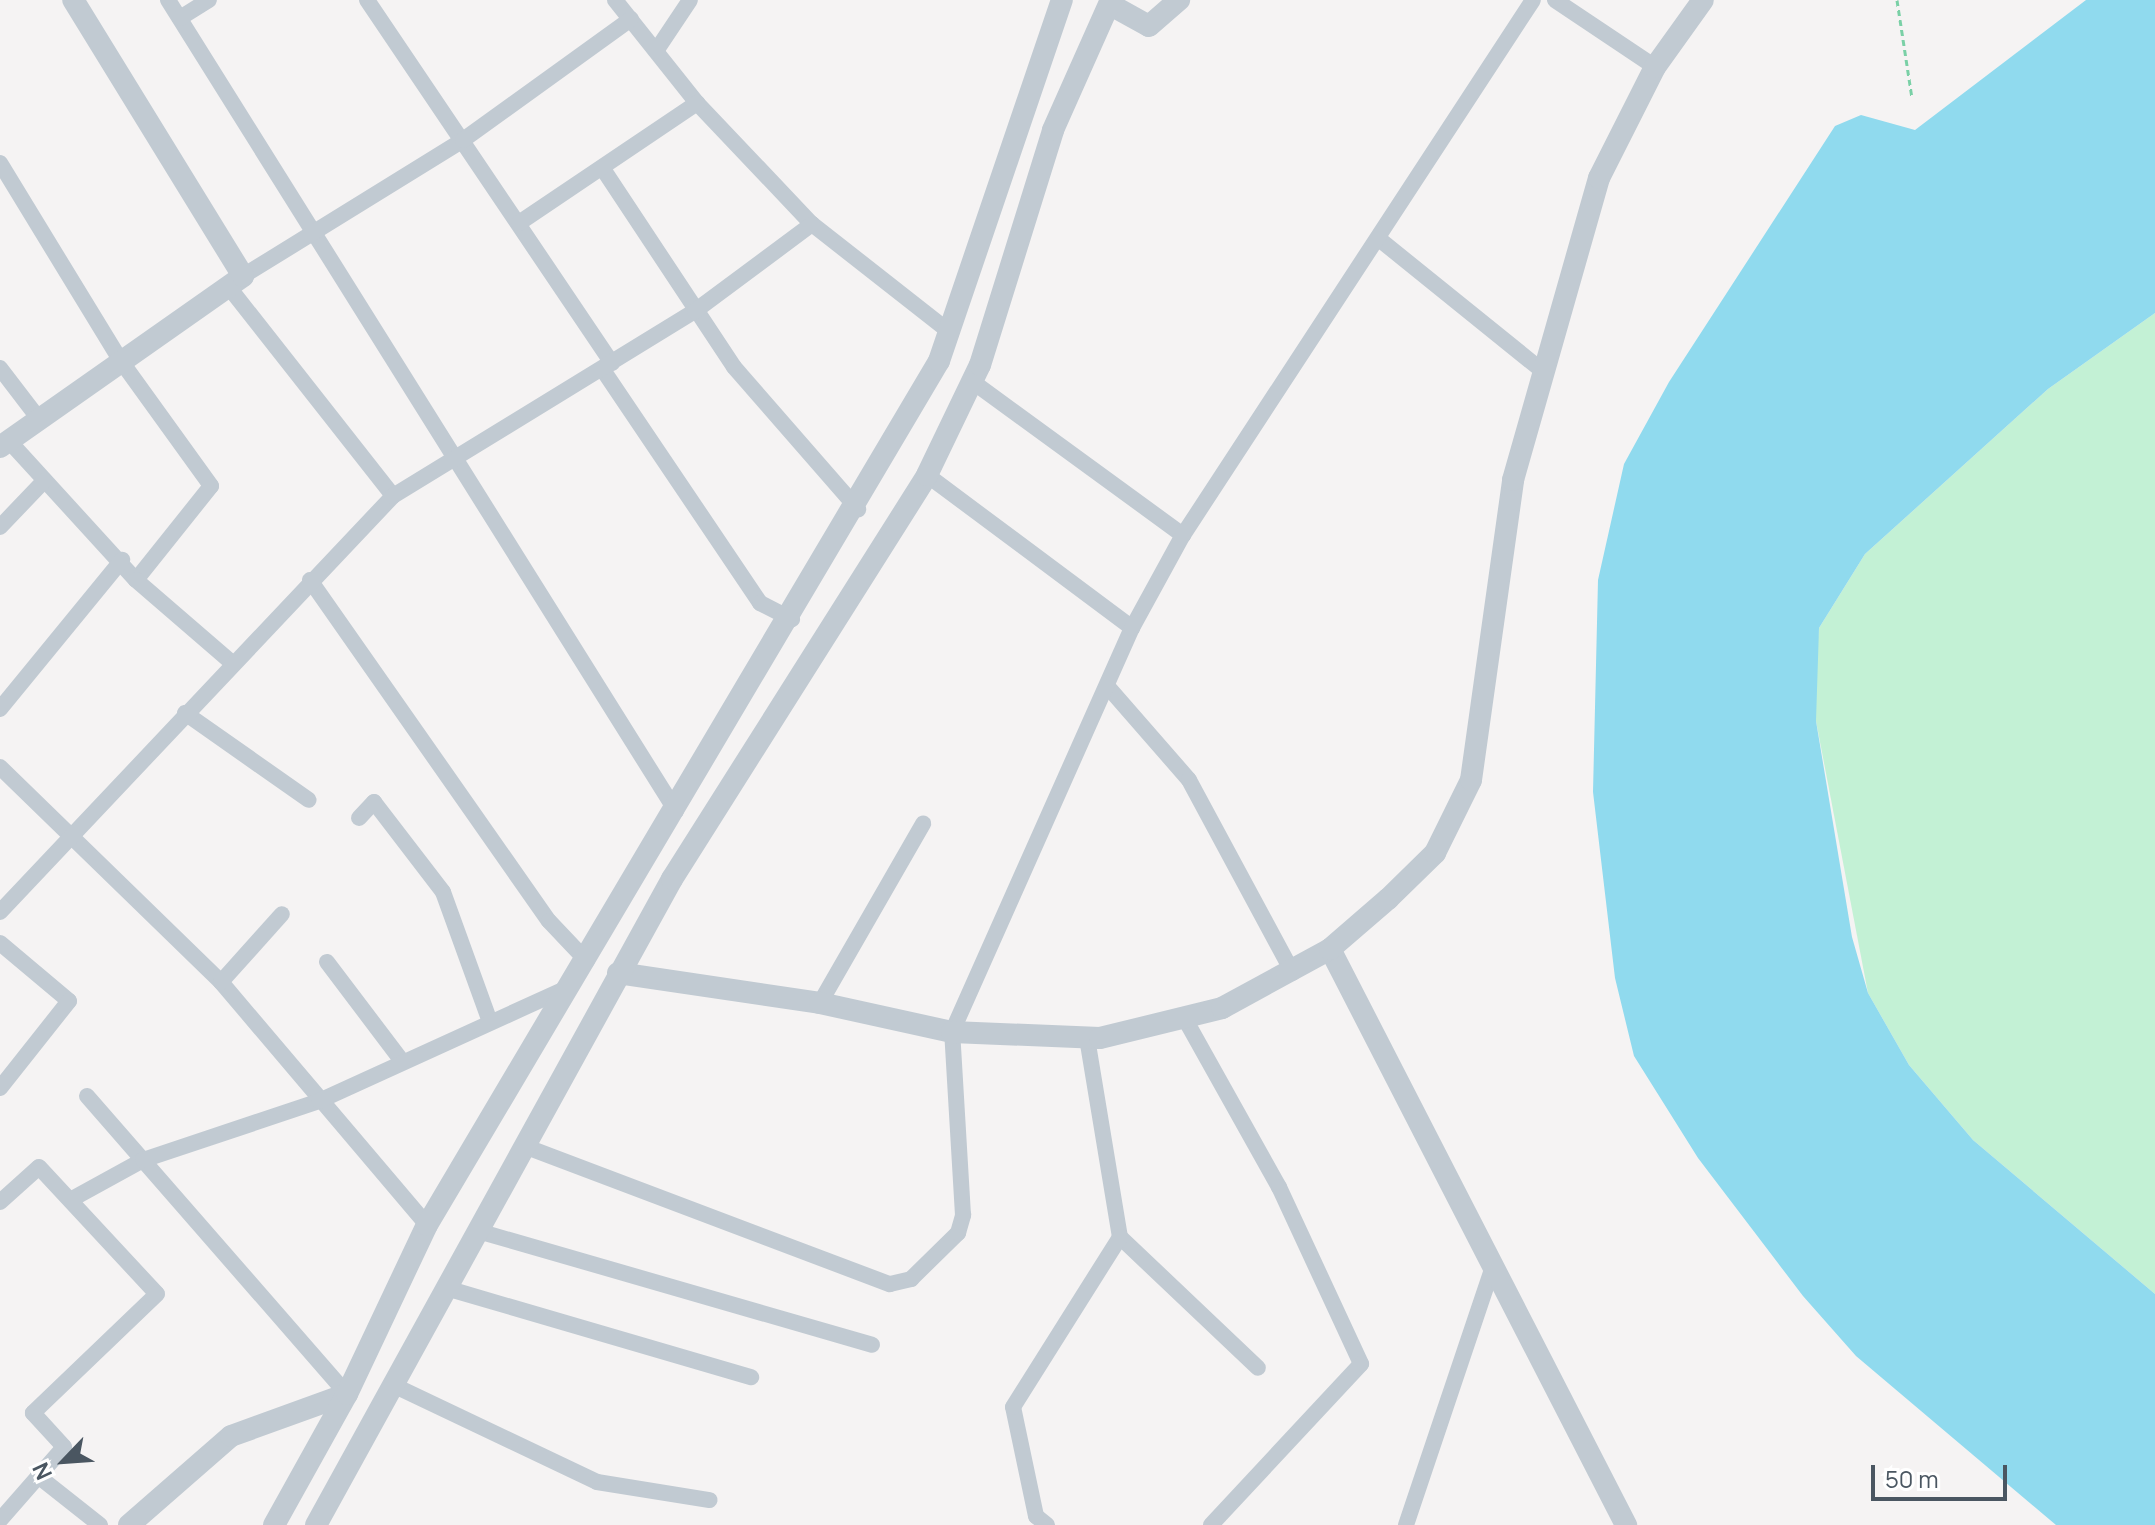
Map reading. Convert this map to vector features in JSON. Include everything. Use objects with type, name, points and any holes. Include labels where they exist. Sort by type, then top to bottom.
[{"type":"street","points":[[73,0],[236,281],[393,496]]},
{"type":"street","points":[[168,0],[313,230],[452,464],[650,761],[676,811]]},
{"type":"street","points":[[180,18],[209,0]]},
{"type":"street","points":[[367,0],[519,223],[760,603],[792,619]]},
{"type":"street","points":[[615,0],[697,103],[812,224],[951,333]]},
{"type":"street","points":[[656,51],[690,0]]},
{"type":"street","points":[[274,1525],[347,1394],[427,1225],[858,509],[951,333],[1062,0]]},
{"type":"street","points":[[316,1525],[672,879],[927,475],[973,382],[1053,130],[1111,2],[1149,26],[1179,0]]},
{"type":"street","points":[[524,1146],[901,1286],[963,1225],[952,1032],[1132,628],[1183,535],[1533,0]]},
{"type":"street","points":[[1555,0],[1655,67]]},
{"type":"street","points":[[618,973],[820,1003],[952,1032],[1087,1038],[1185,1019],[1293,973],[1330,949],[1435,853],[1471,780],[1513,480],[1599,178],[1655,67],[1703,0]]},
{"type":"street","points":[[230,661],[136,580],[122,560],[4,444],[313,230],[463,140],[631,19]]},
{"type":"street","points":[[519,223],[697,103]]},
{"type":"street","points":[[0,163],[121,361],[211,486],[136,580]]},
{"type":"street","points":[[603,169],[734,367],[858,509]]},
{"type":"street","points":[[0,912],[230,661],[393,496],[452,464],[695,311],[812,224]]},
{"type":"street","points":[[1379,239],[1544,372]]},
{"type":"street","points":[[0,368],[39,419]]},
{"type":"street","points":[[973,382],[1183,535]]},
{"type":"street","points":[[927,475],[1132,628]]},
{"type":"street","points":[[0,527],[44,481]]},
{"type":"street","points":[[0,709],[122,560]]},
{"type":"street","points":[[310,580],[549,921],[587,961]]},
{"type":"street","points":[[1108,687],[1189,780],[1293,973]]},
{"type":"street","points":[[185,713],[309,800]]},
{"type":"street","points":[[0,767],[221,982],[427,1225]]},
{"type":"street","points":[[359,818],[374,802],[443,892],[489,1019]]},
{"type":"street","points":[[820,1003],[923,824]]},
{"type":"street","points":[[645,861],[672,879]]},
{"type":"street","points":[[221,982],[282,914]]},
{"type":"street","points":[[0,943],[69,1001],[0,1088]]},
{"type":"street","points":[[1330,949],[1626,1525]]},
{"type":"street","points":[[327,962],[402,1061]]},
{"type":"street","points":[[72,1199],[143,1160],[319,1101],[489,1019],[572,986]]},
{"type":"street","points":[[1185,1019],[1279,1187],[1361,1364],[1211,1525]]},
{"type":"street","points":[[1087,1038],[1120,1237],[1258,1368]]},
{"type":"street","points":[[87,1096],[347,1394]]},
{"type":"street","points":[[0,1202],[32,1167],[72,1199],[157,1294],[33,1413],[64,1447],[0,1520]]},
{"type":"street","points":[[478,1231],[872,1345]]},
{"type":"street","points":[[1047,1525],[1036,1516],[1013,1407],[1120,1237]]},
{"type":"street","points":[[1406,1525],[1494,1264]]},
{"type":"street","points":[[446,1288],[751,1377]]},
{"type":"street","points":[[393,1385],[597,1482],[710,1500]]},
{"type":"street","points":[[129,1525],[231,1436],[347,1394]]},
{"type":"street","points":[[38,1476],[100,1525]]},
{"type":"path","points":[[1897,0],[1912,98]]},
{"type":"green space","points":[[2155,313],[2155,1294],[1973,1140],[1909,1065],[1868,993],[1816,721],[1815,666],[1819,628],[1865,554],[2048,389]]},
{"type":"water","points":[[2086,0],[2155,0],[2155,313],[2048,389],[1865,554],[1819,628],[1816,721],[1852,937],[1868,993],[1909,1065],[1973,1140],[2155,1294],[2155,1525],[2056,1525],[1856,1356],[1803,1296],[1698,1158],[1634,1056],[1615,978],[1593,792],[1598,580],[1624,464],[1669,382],[1835,126],[1861,115],[1915,130]]}]
